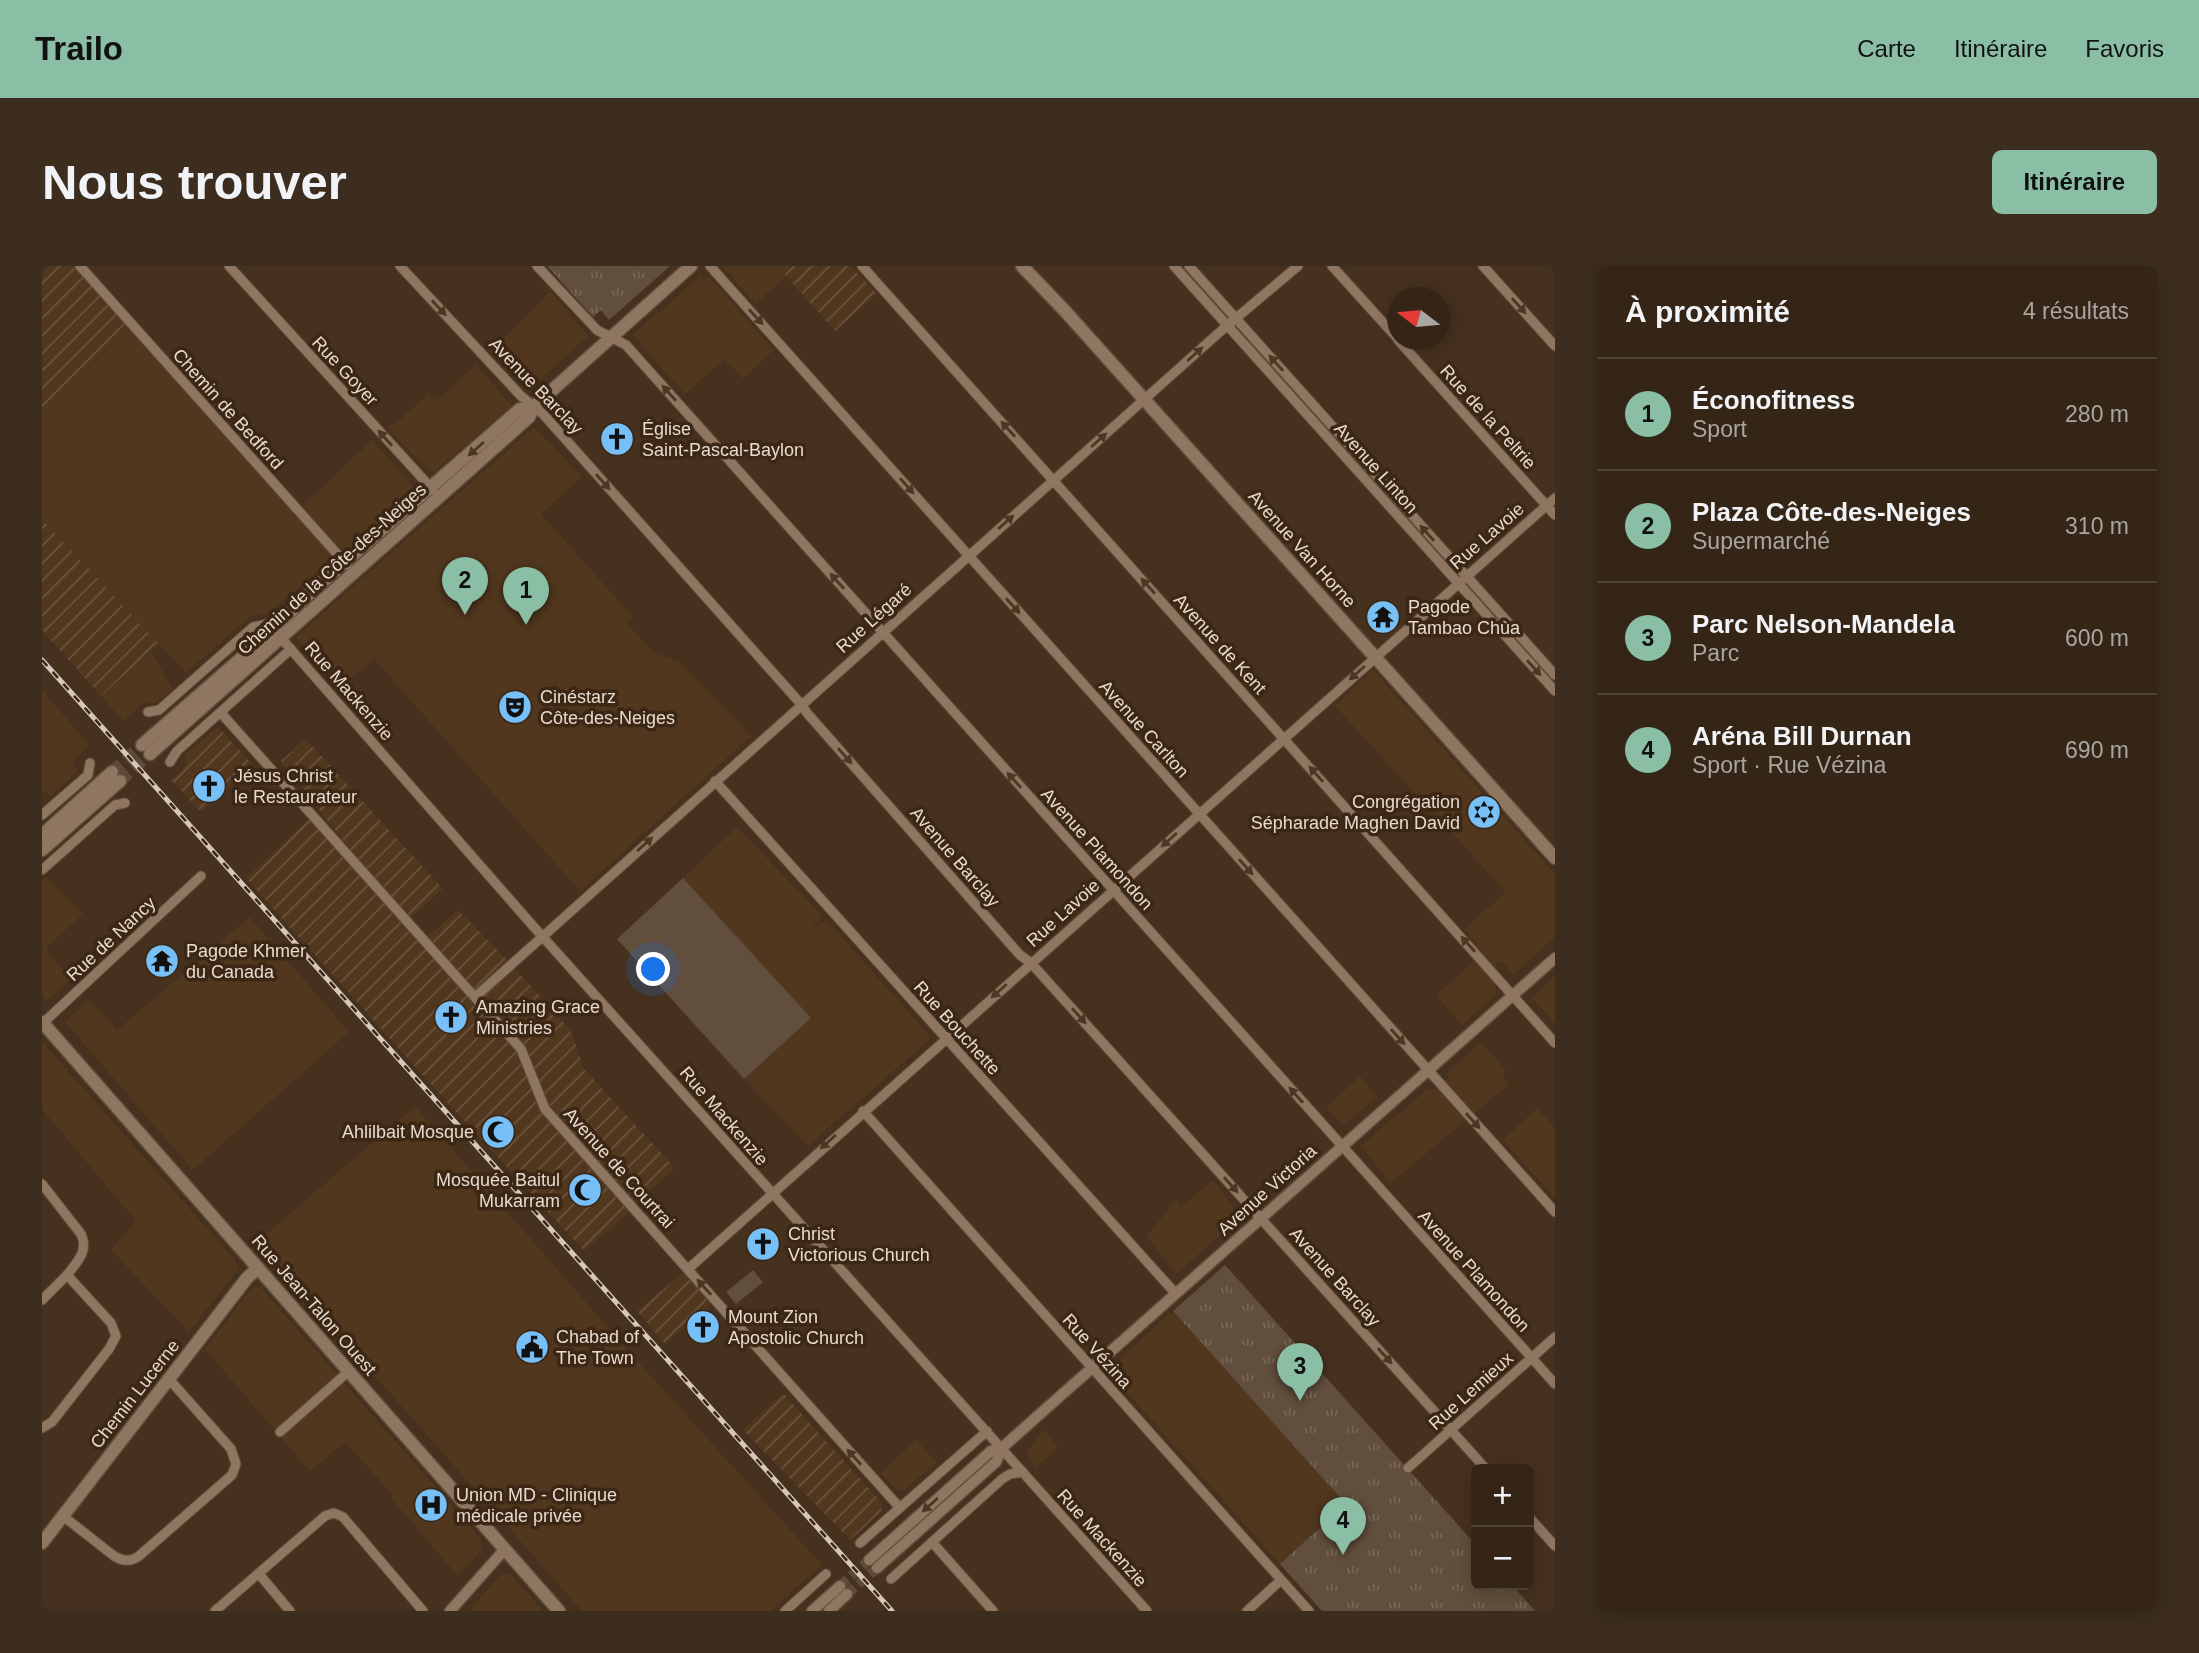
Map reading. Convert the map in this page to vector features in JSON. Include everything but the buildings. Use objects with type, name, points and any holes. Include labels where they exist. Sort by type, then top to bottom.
[{"type":"main road","name":"Chemin de la Côte-des-Neiges","points":[[146,749],[435,493],[520,409],[534,406],[691,266]]},
{"type":"main road","name":"Avenue Van Horne","points":[[1022,266],[1555,858]]},
{"type":"main road","points":[[42,835],[116,777],[42,850]]},
{"type":"main road","name":"Rue Jean-Talon Ouest","points":[[43,1022],[559,1611]]},
{"type":"main road","name":"Chemin Lucerne","points":[[42,1543],[247,1278],[258,1268]]},
{"type":"street","name":"Chemin de Bedford","points":[[80,266],[350,568]]},
{"type":"street","name":"Rue Goyer","points":[[229,266],[435,493]]},
{"type":"street","name":"Avenue Barclay","points":[[400,266],[521,396],[552,424],[1011,945],[1031,963],[1482,1464]]},
{"type":"street","name":"Avenue Plamondon","points":[[537,266],[597,330],[626,345],[1555,1384]]},
{"type":"street","name":"Avenue Carlton","points":[[710,266],[1555,1212]]},
{"type":"street","name":"Avenue de Kent","points":[[862,266],[1555,1042]]},
{"type":"street","name":"Avenue Linton","points":[[1174,266],[1555,691]]},
{"type":"street","name":"Avenue Linton","points":[[1189,266],[1555,675]]},
{"type":"street","name":"Rue Légaré","points":[[475,997],[968,555],[1298,266]]},
{"type":"street","name":"Rue de la Peltrie","points":[[1332,266],[1387,327]]},
{"type":"street","points":[[1483,266],[1555,346]]},
{"type":"street","name":"Rue de la Peltrie","points":[[1408,350],[1555,515]]},
{"type":"street","name":"Rue Lavoie","points":[[688,1269],[1555,498]]},
{"type":"street","name":"Chemin de la Côte-des-Neiges","points":[[148,712],[159,710],[255,626],[267,624],[277,633]]},
{"type":"street","name":"Rue Mackenzie","points":[[277,633],[771,1193],[1147,1611]]},
{"type":"street","name":"Chemin de la Côte-des-Neiges","points":[[170,762],[177,751],[291,649]]},
{"type":"street","name":"Avenue de Courtrai","points":[[221,713],[521,1049],[545,1109],[900,1508]]},
{"type":"street","points":[[43,811],[88,775],[90,763]]},
{"type":"street","name":"Rue Bouchette","points":[[715,781],[1176,1294]]},
{"type":"street","points":[[42,870],[115,805],[125,803]]},
{"type":"street","name":"Rue de Nancy","points":[[43,1022],[201,876]]},
{"type":"street","name":"Avenue Victoria","points":[[873,1564],[991,1451],[1002,1448],[1555,958]]},
{"type":"street","name":"Rue Vézina","points":[[863,1111],[1308,1611]]},
{"type":"street","points":[[42,1184],[83,1238],[83,1252],[67,1275],[42,1300]]},
{"type":"street","points":[[42,1428],[52,1422],[113,1343],[116,1334],[111,1323],[67,1275]]},
{"type":"street","name":"Rue Lemieux","points":[[1408,1468],[1555,1337]]},
{"type":"street","points":[[280,1432],[348,1371]]},
{"type":"street","points":[[63,1516],[116,1558],[131,1560],[232,1475],[236,1461],[231,1449],[169,1378]]},
{"type":"street","points":[[860,1543],[987,1431]]},
{"type":"street","points":[[891,1579],[1002,1479],[1010,1474],[1023,1472]]},
{"type":"street","points":[[215,1611],[326,1515],[337,1513],[423,1611]]},
{"type":"street","points":[[1534,1523],[1555,1546]]},
{"type":"street","points":[[932,1542],[993,1611]]},
{"type":"street","points":[[450,1611],[505,1549]]},
{"type":"street","points":[[258,1574],[290,1611]]},
{"type":"street","points":[[785,1611],[826,1574]]},
{"type":"street","points":[[1247,1611],[1281,1580]]},
{"type":"street","points":[[812,1611],[844,1590],[829,1611]]},
{"type":"shaded area","points":[[42,266],[73,266],[133,326],[42,409]]},
{"type":"shaded area","points":[[723,266],[777,266],[786,277],[755,304]]},
{"type":"shaded area","points":[[777,266],[851,266],[877,294],[835,331]]},
{"type":"shaded area","points":[[701,275],[705,279],[708,276],[774,350],[743,379],[724,359],[685,394],[633,335]]},
{"type":"shaded area","points":[[550,291],[588,336],[531,388],[491,351]]},
{"type":"shaded area","points":[[133,326],[298,510],[372,440],[416,490],[350,549],[327,560],[326,564],[270,612],[250,617],[186,673],[42,519],[42,409]]},
{"type":"shaded area","points":[[476,364],[512,406],[434,472],[427,469],[386,427],[395,424],[429,393],[437,401]]},
{"type":"shaded area","points":[[534,427],[582,477],[541,514],[633,617],[626,622],[654,653],[679,662],[751,736],[580,891],[374,659],[339,688],[296,637]]},
{"type":"shaded area","points":[[42,519],[159,644],[101,696],[42,630]]},
{"type":"shaded area","points":[[151,652],[173,689],[154,705],[145,701],[123,721],[101,696]]},
{"type":"shaded area","points":[[1373,670],[1555,874],[1555,937],[1513,975],[1501,960],[1496,963],[1496,994],[1462,1025],[1436,995],[1473,962],[1477,943],[1464,929],[1506,892],[1335,706]]},
{"type":"shaded area","points":[[42,690],[89,745],[72,762],[78,771],[50,796],[42,791]]},
{"type":"shaded area","points":[[218,727],[254,766],[201,812],[171,780],[187,765],[185,755]]},
{"type":"shaded area","points":[[306,739],[443,889],[407,920],[424,940],[458,910],[571,1031],[584,1069],[675,1168],[584,1251],[246,878],[313,815],[392,903],[281,761]]},
{"type":"shaded area","points":[[737,827],[822,915],[812,929],[827,920],[929,1035],[929,1040],[808,1146],[744,1079],[810,1018],[683,878]]},
{"type":"shaded area","points":[[46,877],[83,914],[45,949],[71,979],[47,1001],[42,996],[42,880]]},
{"type":"shaded area","points":[[250,917],[349,1032],[193,1170],[65,1022],[89,1000],[117,1030]]},
{"type":"shaded area","points":[[1555,976],[1555,1024],[1532,998]]},
{"type":"shaded area","points":[[42,1042],[235,1260],[239,1268],[189,1332],[111,1250],[136,1221],[42,1109]]},
{"type":"shaded area","points":[[1481,1042],[1506,1071],[1502,1075],[1509,1084],[1391,1183],[1360,1146],[1428,1089],[1434,1090],[1448,1078],[1450,1070]]},
{"type":"shaded area","points":[[1360,1076],[1377,1097],[1343,1126],[1326,1108]]},
{"type":"shaded area","points":[[415,1106],[631,1354],[822,1565],[770,1611],[582,1611],[257,1242]]},
{"type":"shaded area","points":[[1537,1108],[1555,1128],[1555,1198],[1503,1140]]},
{"type":"shaded area","points":[[1213,1180],[1241,1217],[1176,1274],[1147,1237],[1175,1200],[1181,1207]]},
{"type":"shaded area","points":[[688,1269],[716,1301],[665,1344],[637,1311]]},
{"type":"shaded area","points":[[251,1289],[262,1289],[481,1539],[481,1550],[458,1576],[391,1498],[393,1495],[345,1442],[310,1471],[205,1349]]},
{"type":"shaded area","points":[[1173,1311],[1347,1505],[1280,1564],[1109,1372],[1111,1367],[1168,1315],[1173,1314]]},
{"type":"shaded area","points":[[783,1393],[882,1503],[881,1512],[850,1540],[743,1430]]},
{"type":"shaded area","points":[[1043,1429],[1058,1447],[1036,1468],[1027,1453]]},
{"type":"shaded area","points":[[916,1440],[937,1462],[904,1490],[896,1489],[881,1473]]},
{"type":"shaded area","points":[[510,1574],[543,1611],[469,1611],[499,1576]]},
{"type":"green space","points":[[547,266],[670,266],[609,320],[601,310],[593,317]]},
{"type":"green space","points":[[683,878],[811,1018],[744,1079],[617,939]]},
{"type":"green space","points":[[1225,1265],[1471,1539],[1471,1590],[1516,1590],[1535,1611],[1322,1611],[1280,1564],[1346,1504],[1173,1311]]},
{"type":"green space","points":[[753,1270],[763,1282],[736,1304],[726,1292]]},
{"type":"tunnel","points":[[112,772],[142,745]]},
{"type":"tunnel","points":[[120,781],[150,754]]},
{"type":"tunnel","points":[[840,1586],[869,1560]]},
{"type":"tunnel","points":[[847,1594],[877,1568]]},
{"type":"railway","points":[[42,660],[892,1611]]},
{"type":"place","name":"Église Saint-Pascal-Baylon","points":[[617,439]]},
{"type":"place","name":"Plaza Côte-des-Neiges","points":[[465,615]]},
{"type":"place","name":"Pagode Tambao Chùa","points":[[1383,617]]},
{"type":"place","name":"Éconofitness","points":[[526,625]]},
{"type":"place","name":"Cinéstarz Côte-des-Neiges","points":[[515,707]]},
{"type":"place","name":"Jésus Christ le Restaurateur","points":[[209,786]]},
{"type":"place","name":"Congrégation Sépharade Maghen David","points":[[1484,812]]},
{"type":"place","name":"Pagode Khmer du Canada","points":[[162,961]]},
{"type":"place","name":"Amazing Grace Ministries","points":[[451,1017]]},
{"type":"place","name":"Ahlilbait Mosque","points":[[498,1132]]},
{"type":"place","name":"Mosquée Baitul Mukarram","points":[[585,1190]]},
{"type":"place","name":"Christ Victorious Church","points":[[763,1244]]},
{"type":"place","name":"Mount Zion Apostolic Church","points":[[703,1327]]},
{"type":"place","name":"Chabad of The Town","points":[[532,1347]]},
{"type":"place","name":"Parc Nelson-Mandela","points":[[1300,1401]]},
{"type":"place","name":"Union MD - Clinique médicale privée","points":[[431,1505]]},
{"type":"place","name":"Aréna Bill Durnan","points":[[1343,1555]]}]
